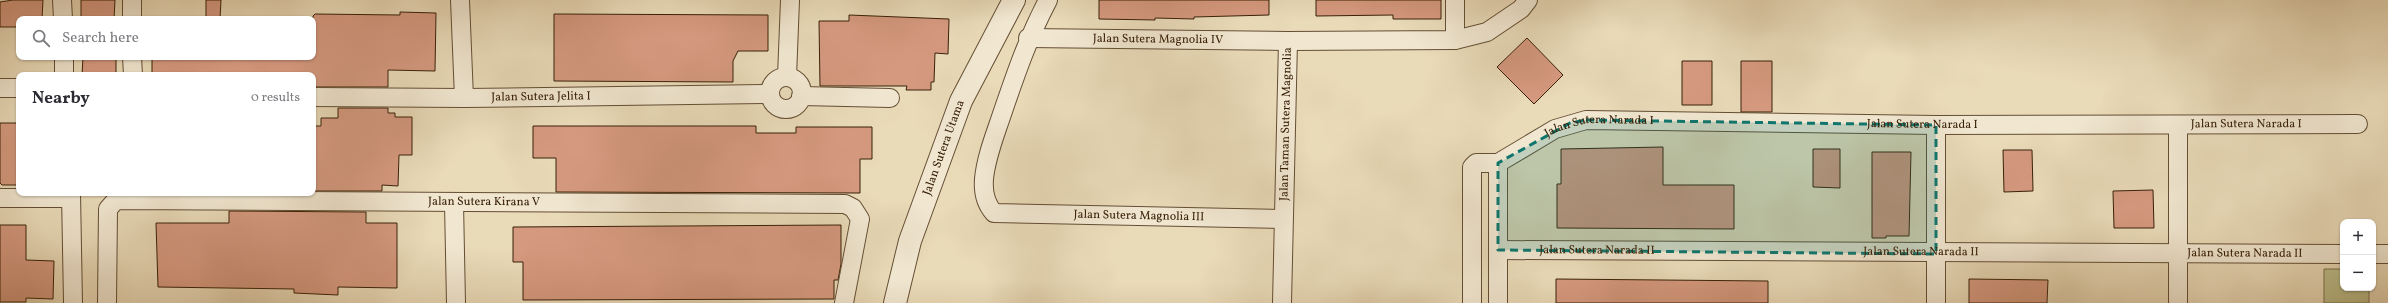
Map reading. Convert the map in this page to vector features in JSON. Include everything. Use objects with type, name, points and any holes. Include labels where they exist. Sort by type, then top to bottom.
[{"type":"street","points":[[62,0],[63,16]]},
{"type":"street","points":[[132,0],[132,16]]},
{"type":"street","points":[[460,0],[464,98]]},
{"type":"street","points":[[787,76],[790,0]]},
{"type":"street","name":"Jalan Sutera Utama","points":[[896,303],[910,241],[961,100],[1014,0]]},
{"type":"street","points":[[1028,38],[1048,0]]},
{"type":"street","points":[[1455,0],[1455,40]]},
{"type":"street","name":"Jalan Taman Sutera Magnolia","points":[[1282,303],[1288,41],[1455,40],[1487,32],[1521,9],[1528,0]]},
{"type":"street","name":"Jalan Sutera Magnolia IV","points":[[1028,38],[1288,41]]},
{"type":"street","name":"Jalan Sutera Magnolia III","points":[[1028,38],[990,149],[984,178],[986,199],[994,213],[1283,219]]},
{"type":"street","points":[[64,60],[64,72]]},
{"type":"street","points":[[132,60],[133,72]]},
{"type":"street","points":[[787,76],[796,80],[801,87],[802,96],[798,103],[784,109],[772,101],[769,94],[771,85],[778,78],[787,76]]},
{"type":"street","points":[[0,88],[16,88]]},
{"type":"street","name":"Jalan Sutera Jelita I","points":[[316,97],[464,98],[769,94]]},
{"type":"street","points":[[802,96],[890,98]]},
{"type":"street","name":"Jalan Sutera Narada I","points":[[1498,163],[1555,129],[1586,120],[1936,125],[2358,124]]},
{"type":"street","points":[[1936,125],[1936,303]]},
{"type":"street","points":[[2178,125],[2178,303]]},
{"type":"street","points":[[1472,303],[1472,166],[1476,163],[1498,163],[1498,303]]},
{"type":"street","points":[[0,198],[47,196]]},
{"type":"street","points":[[71,196],[73,303]]},
{"type":"street","name":"Jalan Sutera Kirana V","points":[[107,303],[108,209],[110,204],[116,200],[845,204],[856,211],[860,219],[844,303]]},
{"type":"street","points":[[454,203],[456,303]]},
{"type":"street","name":"Jalan Sutera Narada II","points":[[1498,250],[1936,254],[2340,254]]},
{"type":"street","points":[[2376,254],[2388,254]]},
{"type":"highlighted area","points":[[1586,120],[1936,125],[1936,254],[1498,250],[1498,163],[1570,123]]},
{"type":"green space","points":[[2324,269],[2340,269],[2340,291],[2369,291],[2369,303],[2324,303]]},
{"type":"building","points":[[13,0],[43,0],[42,16],[16,16],[16,27],[0,27],[0,2]]},
{"type":"building","points":[[81,0],[115,0],[114,16],[81,16]]},
{"type":"building","points":[[206,0],[221,0],[220,16],[206,16]]},
{"type":"building","points":[[1099,0],[1269,0],[1269,15],[1194,17],[1194,19],[1155,18],[1155,20],[1099,19]]},
{"type":"building","points":[[1316,0],[1441,0],[1441,19],[1393,19],[1393,15],[1316,16]]},
{"type":"building","points":[[400,12],[436,13],[435,71],[388,70],[388,87],[316,87],[316,72],[152,72],[152,60],[316,60],[316,16],[313,16],[315,14],[400,15]]},
{"type":"building","points":[[554,14],[768,15],[768,51],[738,51],[733,61],[733,82],[554,81]]},
{"type":"building","points":[[849,15],[949,19],[948,54],[935,53],[934,82],[931,82],[931,90],[906,90],[907,86],[820,86],[819,21],[849,21]]},
{"type":"building","points":[[1527,38],[1563,75],[1534,104],[1497,67]]},
{"type":"building","points":[[83,60],[116,60],[116,72],[82,72]]},
{"type":"building","points":[[1682,61],[1712,61],[1712,105],[1682,105]]},
{"type":"building","points":[[1741,61],[1772,61],[1772,112],[1741,112]]},
{"type":"building","points":[[338,108],[388,108],[388,113],[395,113],[395,117],[412,117],[412,155],[399,155],[398,186],[382,185],[382,191],[316,191],[316,126],[321,126],[321,118],[338,118]]},
{"type":"building","points":[[0,123],[16,123],[16,185],[2,185],[0,183]]},
{"type":"building","points":[[533,126],[756,126],[756,133],[796,133],[796,127],[872,127],[872,159],[860,159],[860,193],[556,192],[556,158],[533,158]]},
{"type":"building","points":[[1663,147],[1663,185],[1734,185],[1734,229],[1557,228],[1557,184],[1561,184],[1561,149]]},
{"type":"building","points":[[1813,149],[1840,149],[1840,188],[1813,187]]},
{"type":"building","points":[[2003,150],[2032,150],[2033,191],[2004,192]]},
{"type":"building","points":[[1872,152],[1911,152],[1909,236],[1886,236],[1886,238],[1872,238]]},
{"type":"building","points":[[2153,190],[2154,228],[2114,228],[2113,191]]},
{"type":"building","points":[[229,211],[366,212],[366,223],[397,223],[397,288],[338,287],[338,295],[294,293],[294,289],[158,287],[156,223],[229,223]]},
{"type":"building","points":[[0,225],[26,225],[26,260],[54,261],[53,299],[26,298],[26,302],[0,302]]},
{"type":"building","points":[[841,225],[841,264],[838,280],[834,280],[834,299],[523,300],[523,262],[513,262],[513,227]]},
{"type":"building","points":[[1556,279],[1768,281],[1768,303],[1556,303]]},
{"type":"building","points":[[1969,279],[2048,280],[2047,303],[1969,303]]}]
